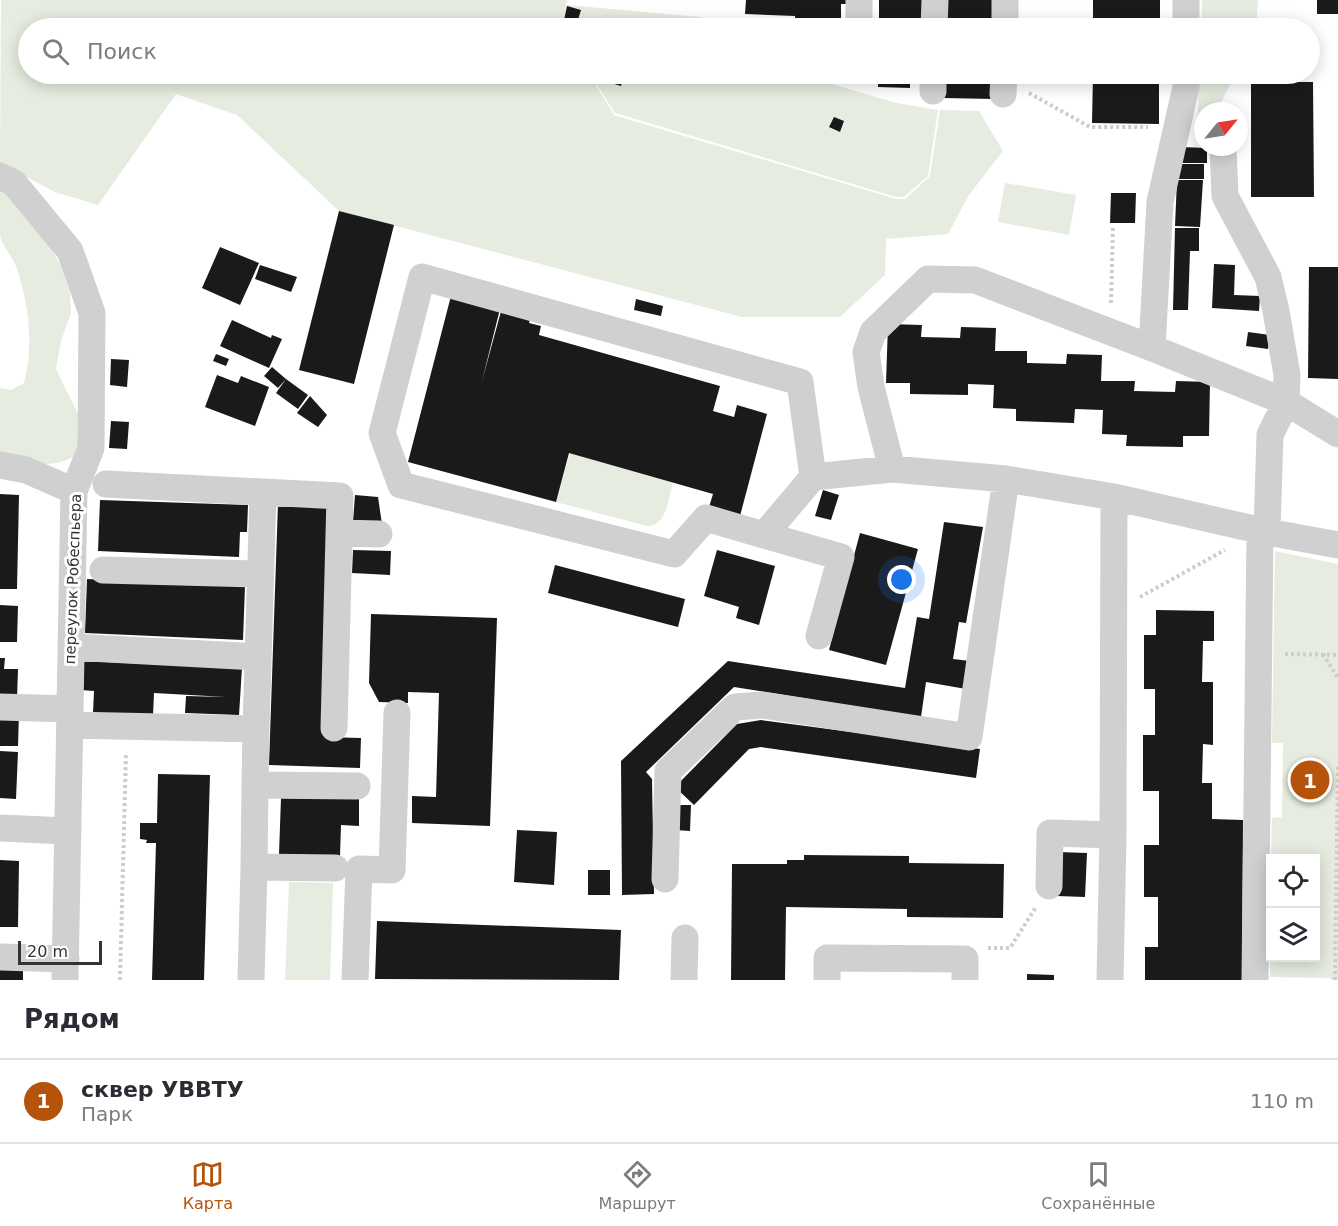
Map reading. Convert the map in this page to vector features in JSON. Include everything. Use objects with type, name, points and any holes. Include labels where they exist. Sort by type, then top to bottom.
[{"type":"street","points":[[859,0],[859,18]]},
{"type":"street","points":[[934,18],[935,0]]},
{"type":"street","points":[[1005,0],[1005,18]]},
{"type":"street","points":[[1186,0],[1186,18]]},
{"type":"street","points":[[1152,348],[1160,202],[1186,84]]},
{"type":"street","points":[[1223,156],[1225,196],[1268,277],[1287,375],[1286,402],[1270,435],[1264,532],[1259,653],[1255,980]]},
{"type":"street","name":"переулок Робеспьера","points":[[0,176],[14,183],[69,251],[92,314],[91,447],[74,491],[66,969]]},
{"type":"street","points":[[813,477],[800,382],[422,277],[382,433],[401,485],[674,554],[706,518],[841,557],[819,636]]},
{"type":"street","points":[[892,469],[871,387],[866,352],[873,332],[928,279],[975,280],[1286,402],[1338,434]]},
{"type":"street","points":[[0,465],[26,470],[74,491]]},
{"type":"street","points":[[764,535],[813,477],[892,469],[1006,479],[1114,497],[1264,532],[1338,545]]},
{"type":"street","points":[[665,879],[668,771],[735,707],[763,705],[969,737],[1006,479]]},
{"type":"street","points":[[106,484],[340,496],[334,728]]},
{"type":"street","points":[[251,980],[263,493]]},
{"type":"street","points":[[1110,980],[1114,497]]},
{"type":"street","points":[[340,533],[379,534]]},
{"type":"street","points":[[103,570],[260,574]]},
{"type":"street","points":[[71,647],[258,657]]},
{"type":"street","points":[[0,706],[127,727],[256,729]]},
{"type":"street","points":[[355,980],[359,869],[392,870],[397,713]]},
{"type":"street","points":[[255,785],[357,786]]},
{"type":"street","points":[[0,828],[68,831]]},
{"type":"street","points":[[1049,886],[1050,833],[1113,835]]},
{"type":"street","points":[[254,867],[335,868]]},
{"type":"street","points":[[684,980],[685,938]]},
{"type":"street","points":[[0,957],[66,969]]},
{"type":"street","points":[[827,980],[827,958],[965,959],[965,980]]},
{"type":"path","points":[[1004,85],[1019,87],[1090,127],[1177,128]]},
{"type":"path","points":[[1111,332],[1113,226]]},
{"type":"path","points":[[1114,611],[1264,532]]},
{"type":"path","points":[[1259,653],[1338,655]]},
{"type":"path","points":[[1323,654],[1338,678]]},
{"type":"path","points":[[120,980],[127,727]]},
{"type":"path","points":[[1335,980],[1337,970],[1338,764]]},
{"type":"path","points":[[1330,980],[1337,970]]},
{"type":"shaded area","points":[[1,0],[567,0],[564,18],[18,18],[18,84],[595,84],[614,115],[896,199],[905,199],[930,176],[940,110],[979,111],[1003,151],[969,195],[948,234],[886,239],[885,275],[840,317],[742,317],[339,211],[237,115],[176,94],[98,205],[55,192],[0,163]]},
{"type":"shaded area","points":[[1202,0],[1258,0],[1257,18],[1201,18]]},
{"type":"shaded area","points":[[567,5],[702,18],[564,18]]},
{"type":"shaded area","points":[[596,84],[832,84],[896,103],[938,110],[928,176],[904,197],[896,197],[615,113]]},
{"type":"shaded area","points":[[1199,84],[1230,84],[1221,102],[1198,102]]},
{"type":"shaded area","points":[[1005,183],[1076,195],[1069,235],[998,222]]},
{"type":"shaded area","points":[[0,184],[33,216],[61,266],[70,293],[71,313],[61,341],[56,369],[80,418],[83,433],[73,457],[55,463],[37,464],[0,456],[0,388],[11,390],[24,383],[29,354],[29,326],[21,283],[15,265],[0,236]]},
{"type":"shaded area","points":[[570,453],[673,483],[663,517],[654,525],[647,526],[556,502]]},
{"type":"shaded area","points":[[1275,551],[1338,564],[1338,980],[1270,977],[1270,962],[1320,962],[1320,854],[1271,854],[1272,818],[1282,817],[1283,743],[1272,743]]},
{"type":"shaded area","points":[[289,882],[333,883],[330,980],[285,980]]},
{"type":"building","points":[[746,0],[849,0],[849,4],[841,4],[841,18],[795,18],[795,16],[745,14]]},
{"type":"building","points":[[879,0],[927,0],[926,18],[879,18]]},
{"type":"building","points":[[944,0],[996,0],[996,18],[943,18]]},
{"type":"building","points":[[1093,0],[1160,0],[1160,18],[1093,18]]},
{"type":"building","points":[[1317,0],[1338,0],[1338,14],[1317,14]]},
{"type":"building","points":[[567,6],[581,10],[579,18],[564,18]]},
{"type":"building","points":[[878,84],[910,84],[910,88],[878,87]]},
{"type":"building","points":[[943,84],[995,84],[995,99],[942,98]]},
{"type":"building","points":[[1093,84],[1159,84],[1159,124],[1092,123]]},
{"type":"building","points":[[1251,84],[1313,84],[1314,197],[1251,197]]},
{"type":"building","points":[[834,117],[844,121],[840,132],[829,127]]},
{"type":"building","points":[[1181,147],[1194,148],[1194,156],[1207,156],[1207,163],[1181,163]]},
{"type":"building","points":[[1178,164],[1204,164],[1204,179],[1178,179]]},
{"type":"building","points":[[1177,180],[1203,180],[1200,227],[1175,226]]},
{"type":"building","points":[[1111,193],[1136,193],[1135,223],[1110,223]]},
{"type":"building","points":[[339,211],[394,225],[354,384],[299,370]]},
{"type":"building","points":[[1175,228],[1199,228],[1199,251],[1190,251],[1188,310],[1173,310]]},
{"type":"building","points":[[220,247],[259,263],[240,305],[202,288]]},
{"type":"building","points":[[1214,264],[1235,265],[1234,295],[1260,296],[1259,311],[1212,308]]},
{"type":"building","points":[[260,265],[297,277],[291,292],[255,279]]},
{"type":"building","points":[[1309,267],[1338,267],[1338,379],[1308,378]]},
{"type":"building","points":[[452,292],[501,305],[482,381],[503,304],[532,312],[529,323],[541,326],[539,335],[720,386],[713,411],[734,417],[737,405],[767,414],[740,516],[709,507],[713,494],[569,453],[556,502],[408,462]]},
{"type":"building","points":[[636,299],[663,306],[661,316],[634,310]]},
{"type":"building","points":[[232,320],[271,338],[272,335],[282,339],[269,368],[220,346]]},
{"type":"building","points":[[888,324],[922,325],[921,337],[960,338],[961,327],[996,328],[995,351],[1027,351],[1027,363],[1066,364],[1067,354],[1102,355],[1101,381],[1135,381],[1134,391],[1175,392],[1176,381],[1210,382],[1209,436],[1183,436],[1183,447],[1126,446],[1127,435],[1102,434],[1103,410],[1075,409],[1074,423],[1016,421],[1016,409],[993,408],[994,385],[968,384],[968,395],[910,394],[910,383],[886,383]]},
{"type":"building","points":[[1248,332],[1270,335],[1268,349],[1246,346]]},
{"type":"building","points":[[216,354],[229,359],[226,366],[213,361]]},
{"type":"building","points":[[111,359],[129,360],[127,387],[110,385]]},
{"type":"building","points":[[272,367],[286,379],[278,388],[264,376]]},
{"type":"building","points":[[217,375],[238,383],[241,376],[269,387],[255,426],[205,407]]},
{"type":"building","points":[[286,379],[308,395],[298,409],[276,393]]},
{"type":"building","points":[[310,396],[327,415],[318,427],[297,413]]},
{"type":"building","points":[[111,421],[129,422],[127,449],[109,448]]},
{"type":"building","points":[[823,490],[839,495],[831,520],[815,516]]},
{"type":"building","points":[[0,494],[19,495],[17,589],[0,589]]},
{"type":"building","points":[[355,495],[378,497],[382,524],[353,522]]},
{"type":"building","points":[[100,500],[248,505],[247,532],[240,532],[239,557],[98,551]]},
{"type":"building","points":[[278,503],[332,505],[324,737],[361,738],[360,768],[269,765]]},
{"type":"building","points":[[944,522],[983,527],[966,623],[959,622],[953,659],[970,661],[966,689],[926,682],[921,717],[734,687],[646,772],[652,779],[654,894],[622,895],[621,761],[728,661],[905,688],[917,617],[929,619]]},
{"type":"building","points":[[860,533],[918,549],[886,665],[829,650]]},
{"type":"building","points":[[353,550],[391,551],[390,575],[352,573]]},
{"type":"building","points":[[717,550],[775,566],[759,625],[736,618],[739,607],[704,596]]},
{"type":"building","points":[[555,565],[685,599],[678,627],[548,593]]},
{"type":"building","points":[[87,579],[245,586],[243,640],[85,633]]},
{"type":"building","points":[[0,605],[18,606],[17,642],[0,642]]},
{"type":"building","points":[[1156,610],[1214,611],[1214,641],[1203,641],[1202,682],[1213,682],[1213,745],[1203,744],[1202,783],[1212,783],[1212,819],[1243,820],[1242,980],[1145,980],[1145,947],[1158,947],[1158,897],[1144,897],[1144,845],[1159,845],[1159,791],[1143,791],[1143,735],[1155,735],[1155,689],[1144,689],[1144,635],[1156,635]]},
{"type":"building","points":[[371,614],[497,618],[490,826],[412,823],[412,796],[436,797],[439,693],[408,692],[408,703],[379,702],[369,683]]},
{"type":"building","points":[[0,658],[5,658],[4,669],[18,669],[17,699],[0,698]]},
{"type":"building","points":[[81,661],[242,668],[239,715],[185,713],[186,696],[226,697],[154,693],[153,716],[93,713],[94,691],[80,690]]},
{"type":"building","points":[[0,711],[19,712],[18,746],[0,746]]},
{"type":"building","points":[[761,720],[980,749],[976,778],[761,747],[749,749],[694,805],[675,787],[737,724]]},
{"type":"building","points":[[0,751],[18,752],[16,799],[0,798]]},
{"type":"building","points":[[158,774],[210,775],[204,980],[152,980],[156,843],[146,843],[147,840],[140,839],[140,823],[157,823]]},
{"type":"building","points":[[281,798],[359,799],[359,826],[341,825],[340,856],[279,854]]},
{"type":"building","points":[[675,805],[691,805],[690,831],[675,830]]},
{"type":"building","points":[[517,830],[557,832],[554,885],[514,882]]},
{"type":"building","points":[[1058,852],[1087,853],[1085,897],[1057,896]]},
{"type":"building","points":[[804,855],[909,856],[909,863],[1004,864],[1003,918],[907,917],[907,909],[786,907],[785,980],[731,980],[732,864],[787,864],[787,860],[804,860]]},
{"type":"building","points":[[0,860],[19,861],[18,927],[0,927]]},
{"type":"building","points":[[588,870],[610,870],[610,895],[588,895]]},
{"type":"building","points":[[377,921],[621,930],[619,980],[375,979]]},
{"type":"building","points":[[0,965],[23,965],[23,980],[0,980]]},
{"type":"building","points":[[1027,974],[1054,975],[1054,980],[1027,980]]},
{"type":"place","name":"сквер УВВТУ","points":[[1310,780]]}]
